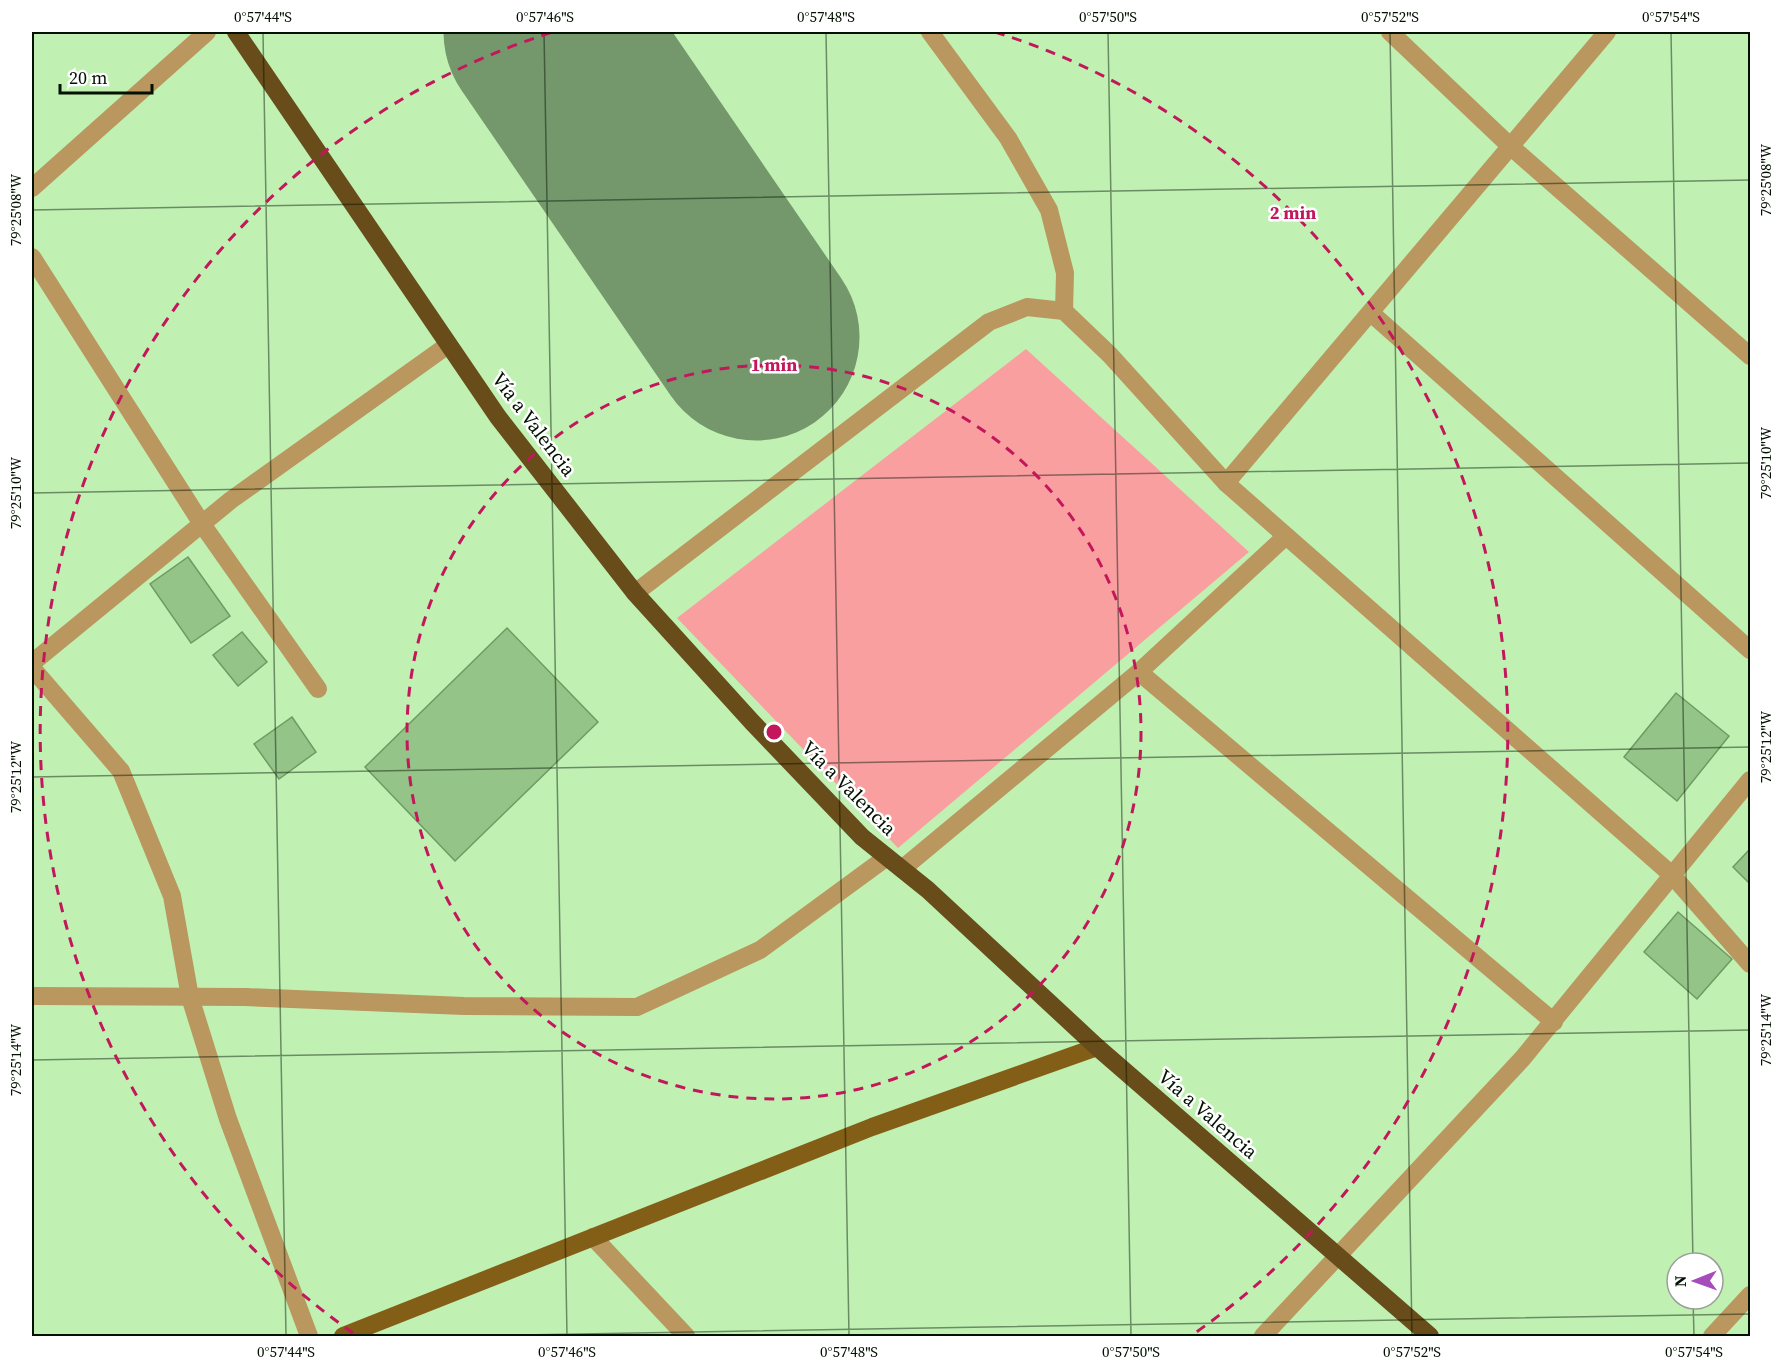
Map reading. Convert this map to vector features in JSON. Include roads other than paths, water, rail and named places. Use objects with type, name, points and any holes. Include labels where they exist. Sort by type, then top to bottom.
[{"type":"highway","name":"Vía a Valencia","points":[[236,32],[498,417],[635,593],[760,730],[862,837],[928,890],[1097,1047],[1430,1336]]},
{"type":"main road","points":[[343,1336],[873,1127],[1097,1047]]},
{"type":"street","points":[[32,188],[207,32]]},
{"type":"street","points":[[930,32],[1008,138],[1049,210],[1065,273],[1064,311]]},
{"type":"street","points":[[1390,32],[1510,146],[1750,356]]},
{"type":"street","points":[[1226,483],[1607,32]]},
{"type":"street","points":[[32,256],[202,524],[318,689]]},
{"type":"street","points":[[635,593],[989,322],[1027,307],[1064,311],[1110,355],[1226,483],[1672,875],[1750,964]]},
{"type":"street","points":[[1371,313],[1750,650]]},
{"type":"street","points":[[309,1336],[228,1119],[190,997],[172,896],[122,771],[32,666],[231,500],[448,345]]},
{"type":"street","points":[[902,869],[1139,672],[1286,536]]},
{"type":"street","points":[[1139,672],[1554,1022]]},
{"type":"street","points":[[1263,1336],[1522,1059],[1750,780]]},
{"type":"street","points":[[32,996],[245,997],[464,1006],[637,1007],[760,950],[887,857]]},
{"type":"street","points":[[593,1237],[686,1336]]},
{"type":"street","points":[[1712,1336],[1750,1294]]}]
